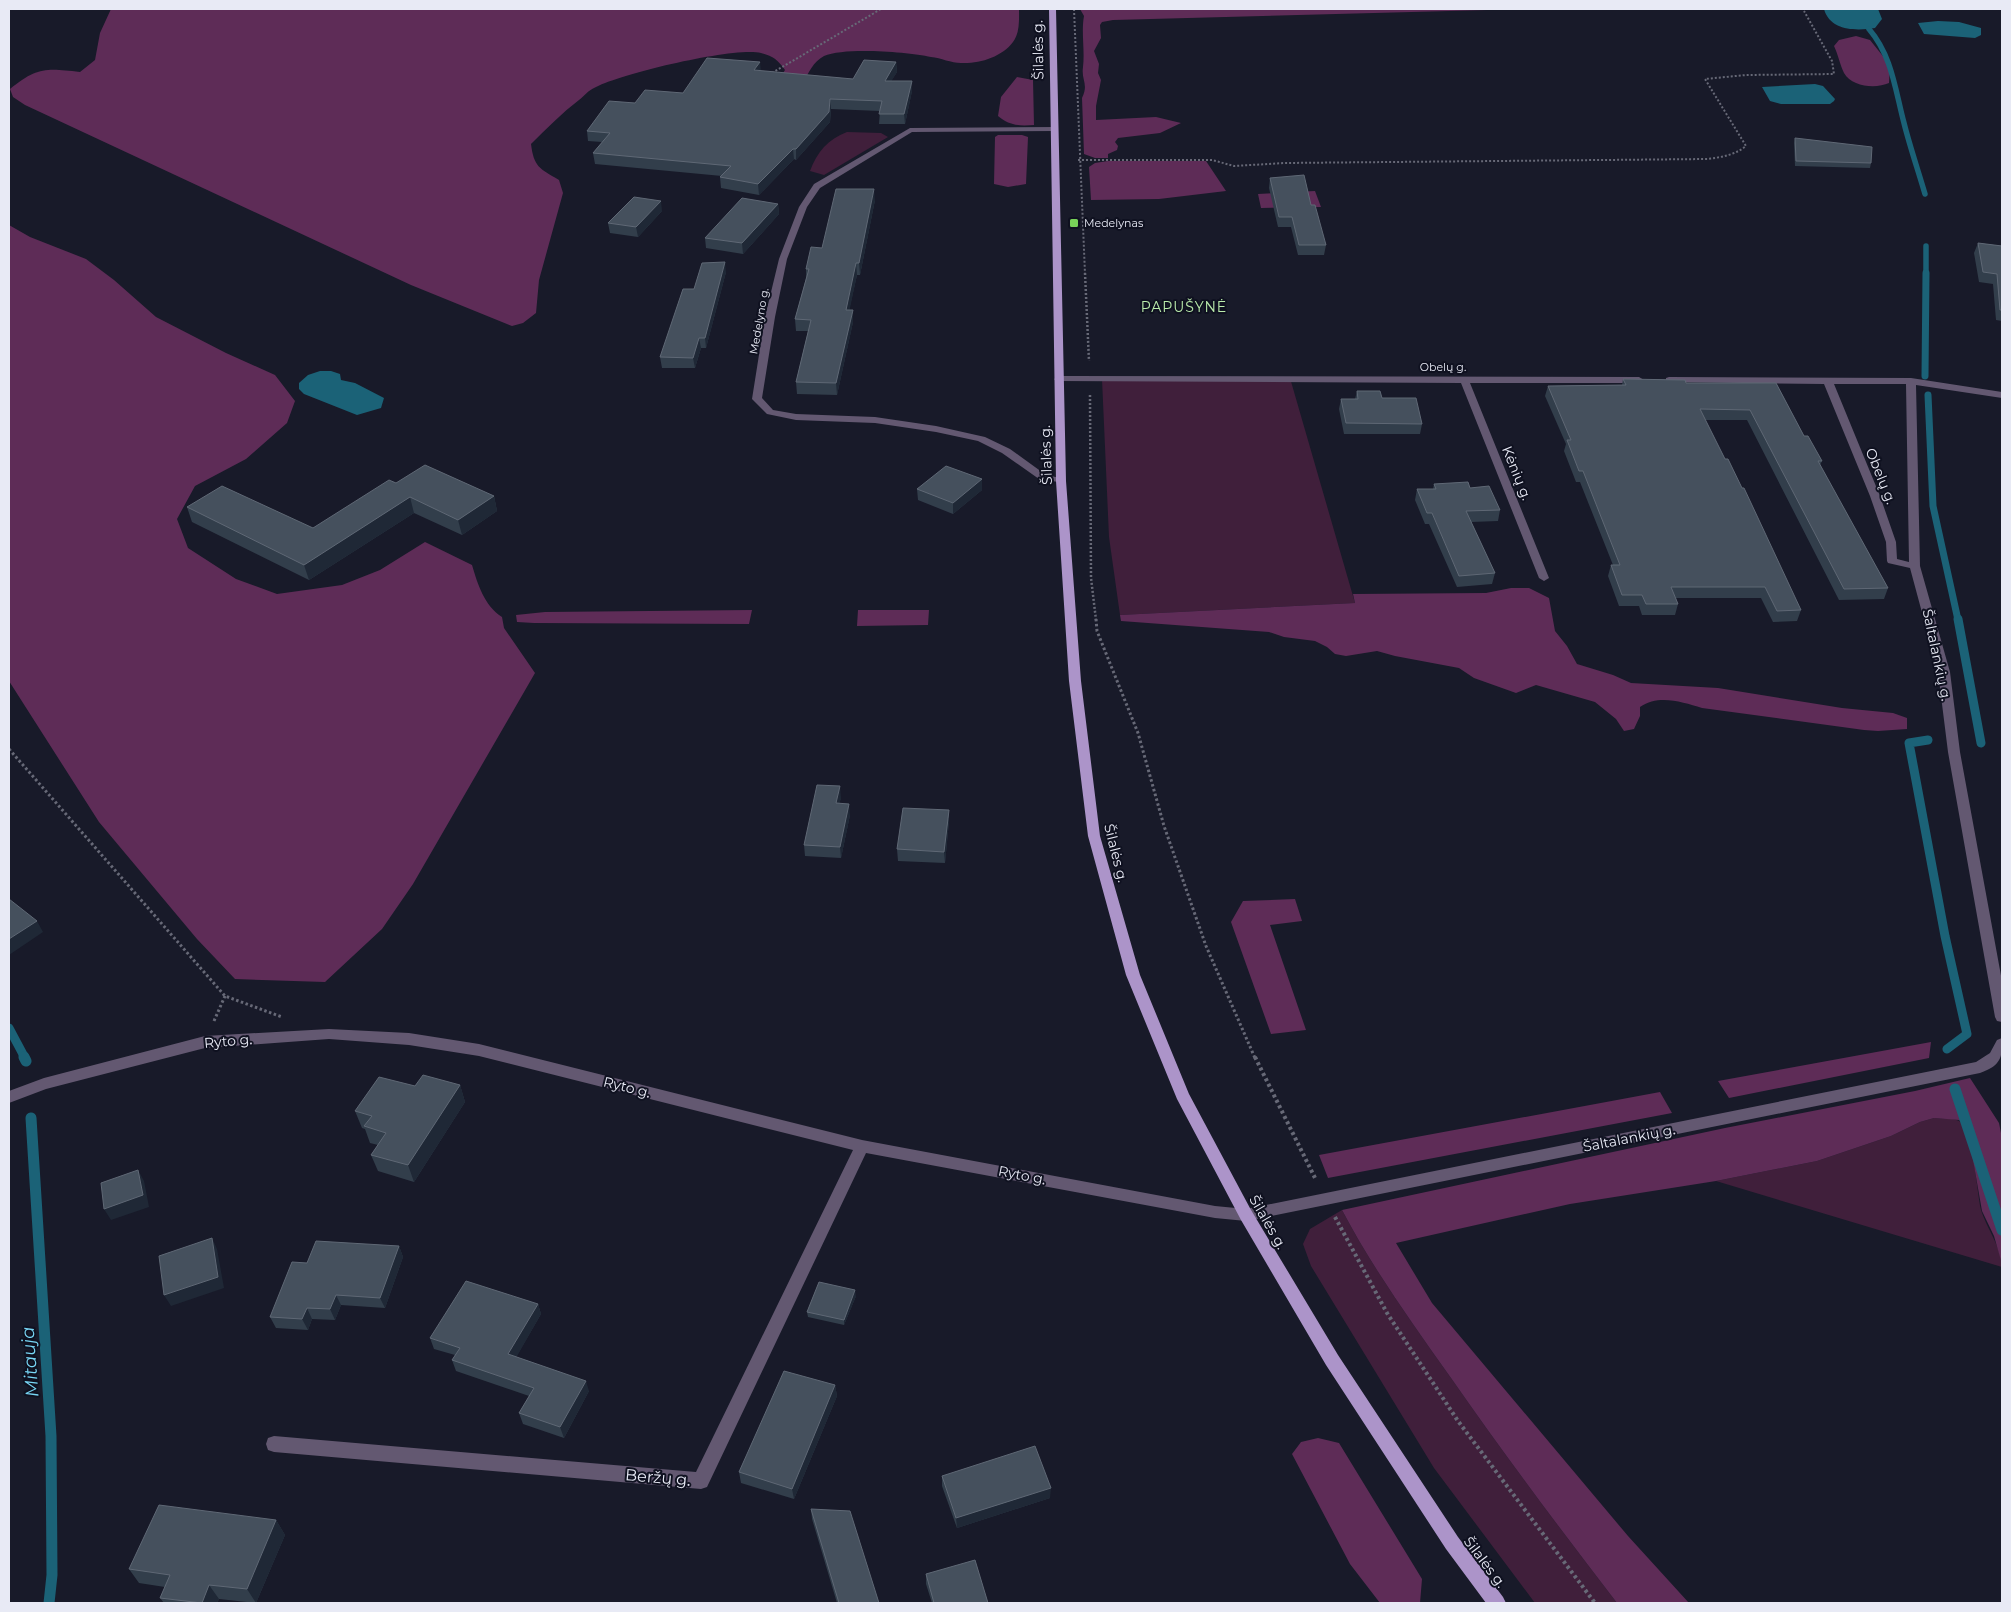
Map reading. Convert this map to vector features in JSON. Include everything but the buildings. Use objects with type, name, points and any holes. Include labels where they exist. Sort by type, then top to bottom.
[{"type":"main road","name":"Šilalės g.","points":[[1052,9],[1061,481],[1075,681],[1094,836],[1133,974],[1182,1095],[1246,1214],[1332,1360],[1452,1543],[1498,1603]]},
{"type":"street","name":"Medelyno g.","points":[[1054,129],[910,130],[817,186],[806,199],[782,256],[757,399],[770,412],[796,417],[875,420],[936,429],[981,439],[1006,451],[1044,477],[1061,481]]},
{"type":"street","name":"Obelų g.","points":[[1059,378],[1911,381]]},
{"type":"street","name":"Kėnių g.","points":[[1464,379],[1544,578]]},
{"type":"street","name":"Obelų g.","points":[[1828,381],[1875,496],[1891,542],[1892,562],[1916,566]]},
{"type":"street","name":"Šaltalankių g.","points":[[1911,381],[1916,566],[1944,672],[1954,752],[2002,1017]]},
{"type":"street","points":[[1911,381],[2002,395]]},
{"type":"street","name":"Ryto g.","points":[[9,1097],[44,1084],[205,1042],[329,1034],[391,1038],[479,1050],[862,1146],[1215,1212],[1246,1214]]},
{"type":"street","name":"Šaltalankių g.","points":[[1246,1214],[1980,1067],[1995,1057],[2002,1044]]},
{"type":"street","name":"Beržų g.","points":[[274,1444],[701,1481],[862,1146]]},
{"type":"path","points":[[769,76],[776,69],[881,9]]},
{"type":"path","points":[[1074,9],[1090,379],[1091,578],[1097,631],[1138,733],[1164,826],[1206,946],[1259,1067],[1326,1199],[1387,1313],[1458,1421],[1596,1603]]},
{"type":"path","points":[[1055,160],[1212,160],[1234,166],[1285,162],[1708,159],[1728,156],[1746,146],[1705,79],[1746,75],[1834,74],[1832,61],[1804,11]]},
{"type":"path","points":[[9,749],[225,996],[286,1018]]},
{"type":"shaded area","points":[[111,9],[1019,9],[1019,26],[1013,42],[1003,52],[982,61],[957,63],[920,55],[892,52],[861,51],[834,53],[820,58],[803,83],[776,84],[785,70],[780,64],[765,54],[748,52],[704,57],[651,69],[607,82],[592,89],[531,144],[536,162],[542,169],[559,180],[563,193],[539,280],[536,313],[523,323],[512,326],[411,285],[25,105],[13,97],[10,89],[28,76],[50,70],[80,72],[95,60],[100,33]]},
{"type":"shaded area","points":[[1080,9],[1525,9],[1113,20],[1102,22],[1100,25],[1101,38],[1094,51],[1099,64],[1098,73],[1101,80],[1096,106],[1096,120],[1156,117],[1181,123],[1160,133],[1118,138],[1115,142],[1118,146],[1117,150],[1108,154],[1108,158],[1095,158],[1084,154],[1082,98],[1085,89],[1083,71],[1084,16]]},
{"type":"shaded area","points":[[1856,36],[1870,40],[1890,65],[1889,83],[1878,86],[1858,84],[1844,73],[1834,46],[1839,40]]},
{"type":"shaded area","points":[[1017,77],[1033,80],[1034,125],[1015,125],[998,116],[1001,97]]},
{"type":"shaded area","points":[[847,132],[881,133],[888,137],[824,175],[810,171],[824,147],[834,138]]},
{"type":"shaded area","points":[[998,135],[1022,135],[1028,137],[1026,184],[1008,187],[994,184],[995,137]]},
{"type":"shaded area","points":[[1108,161],[1206,161],[1226,191],[1159,199],[1091,200],[1089,167],[1095,163]]},
{"type":"shaded area","points":[[1315,191],[1321,207],[1261,208],[1258,194]]},
{"type":"shaded area","points":[[9,225],[30,237],[86,259],[114,280],[156,317],[226,353],[275,375],[295,401],[287,423],[246,459],[195,486],[177,519],[188,548],[236,579],[277,594],[342,585],[380,570],[425,542],[472,565],[486,601],[502,617],[504,628],[535,673],[413,884],[382,929],[325,982],[235,979],[197,939],[99,822],[9,681]]},
{"type":"shaded area","points":[[1290,378],[1355,603],[1120,615],[1109,537],[1102,379]]},
{"type":"shaded area","points":[[1511,588],[1529,588],[1549,598],[1555,631],[1567,646],[1577,664],[1613,675],[1631,683],[1718,688],[1842,708],[1893,713],[1907,718],[1907,729],[1864,730],[1702,708],[1671,700],[1663,700],[1647,703],[1640,707],[1640,716],[1634,729],[1624,731],[1616,719],[1595,702],[1536,685],[1516,693],[1474,678],[1459,668],[1377,651],[1346,656],[1335,654],[1327,647],[1315,641],[1284,637],[1269,632],[1121,621],[1120,615],[1355,603],[1353,594],[1486,593]]},
{"type":"shaded area","points":[[752,610],[749,624],[534,623],[517,622],[516,615],[545,612]]},
{"type":"shaded area","points":[[858,610],[929,610],[928,625],[857,626]]},
{"type":"shaded area","points":[[1295,899],[1302,921],[1270,925],[1306,1030],[1271,1034],[1231,922],[1243,901]]},
{"type":"shaded area","points":[[1931,1042],[1929,1058],[1729,1098],[1718,1081]]},
{"type":"shaded area","points":[[1970,1078],[1999,1123],[2002,1138],[2002,1264],[1994,1236],[1982,1211],[1965,1126],[1959,1120],[1934,1118],[1920,1122],[1891,1136],[1817,1161],[1716,1181],[1570,1204],[1396,1243],[1432,1303],[1628,1536],[1689,1603],[1617,1603],[1553,1519],[1422,1337],[1380,1275],[1342,1210],[1725,1128],[1915,1091]]},
{"type":"shaded area","points":[[1660,1092],[1672,1113],[1328,1178],[1319,1155]]},
{"type":"shaded area","points":[[1934,1118],[1957,1120],[1963,1124],[1966,1130],[1972,1151],[1981,1210],[1999,1252],[2002,1267],[1716,1181],[1817,1161],[1891,1136],[1920,1122]]},
{"type":"shaded area","points":[[1342,1210],[1380,1275],[1422,1337],[1553,1519],[1617,1603],[1535,1603],[1434,1468],[1311,1266],[1303,1244],[1310,1229]]},
{"type":"shaded area","points":[[1318,1438],[1339,1443],[1422,1579],[1420,1603],[1380,1603],[1350,1564],[1292,1454],[1301,1442]]},
{"type":"water","points":[[1824,9],[1878,9],[1882,19],[1875,28],[1845,28],[1832,22]]},
{"type":"water","points":[[1938,21],[1959,22],[1981,28],[1981,35],[1975,38],[1924,34],[1918,23]]},
{"type":"water","points":[[1815,84],[1823,86],[1835,99],[1834,101],[1830,104],[1781,104],[1770,101],[1762,87]]},
{"type":"water","points":[[320,371],[331,371],[340,374],[341,380],[355,383],[384,398],[381,408],[357,415],[304,394],[299,389],[299,383],[308,375]]},
{"type":"waterway","points":[[1869,29],[1877,39],[1888,62],[1925,194]]},
{"type":"waterway","points":[[1926,246],[1926,273]]},
{"type":"waterway","points":[[1925,376],[1926,273]]},
{"type":"waterway","points":[[1928,395],[1933,506],[1958,620]]},
{"type":"waterway","points":[[1958,619],[1981,743]]},
{"type":"waterway","points":[[1928,740],[1909,743],[1945,936],[1967,1034],[1947,1049]]},
{"type":"waterway","name":"Mitauja","points":[[9,1028],[25,1058]]},
{"type":"waterway","name":"Mitauja","points":[[24,1057],[26,1061]]},
{"type":"waterway","points":[[1955,1089],[2002,1230]]},
{"type":"waterway","name":"Mitauja","points":[[31,1118],[51,1436],[52,1575],[49,1603]]},
{"type":"place","name":"Medelynas","points":[[1074,223]]},
{"type":"district","name":"PAPUŠYNĖ","points":[[1184,307]]}]
